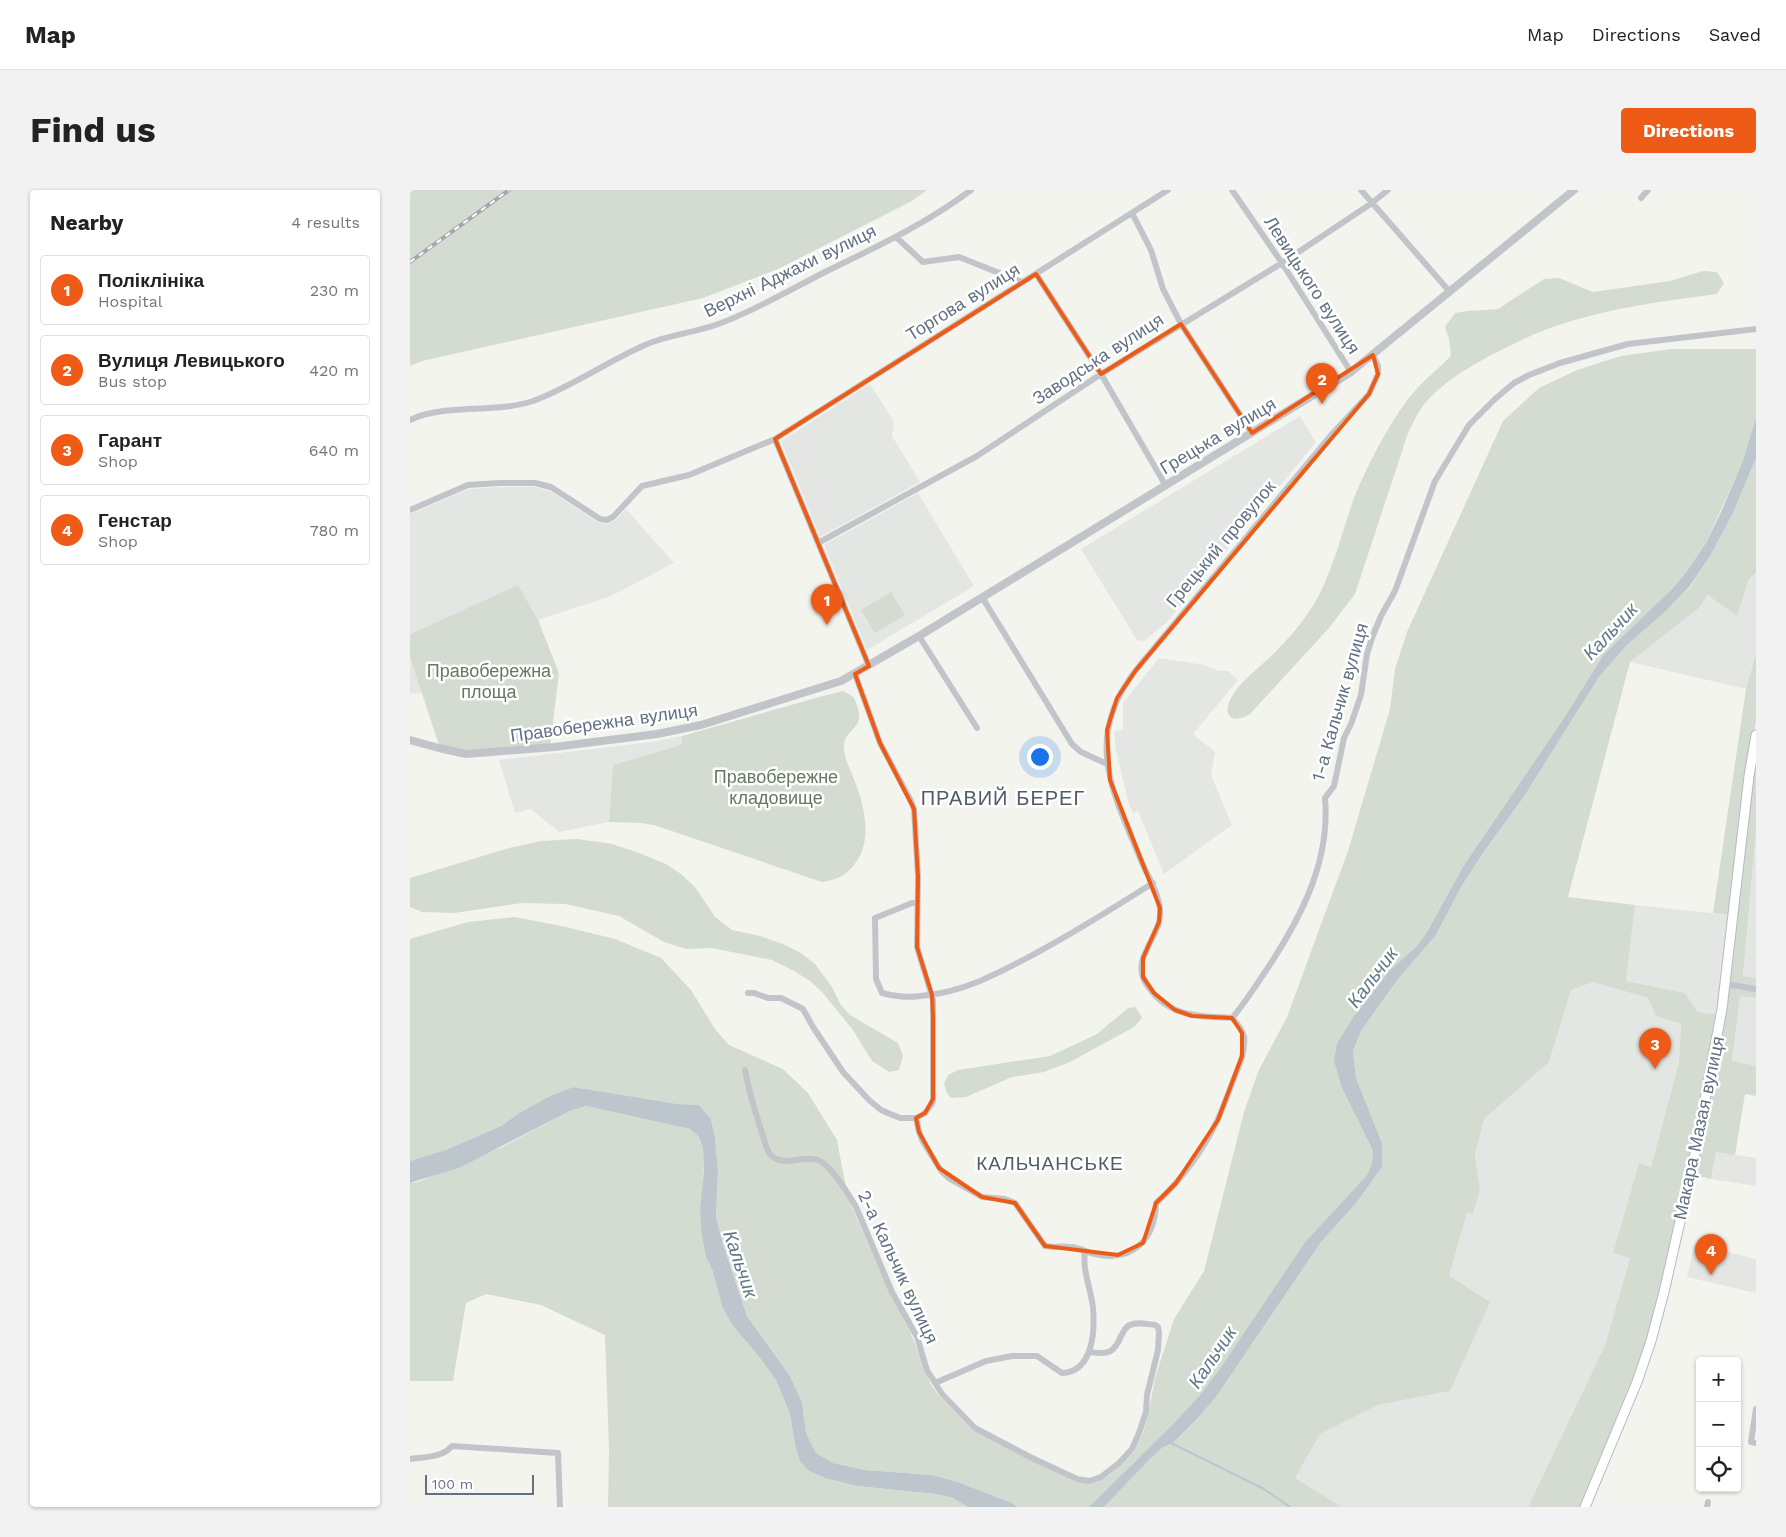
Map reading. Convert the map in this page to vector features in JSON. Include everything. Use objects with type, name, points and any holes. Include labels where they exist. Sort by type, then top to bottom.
[{"type":"main road","name":"Макара Мазая вулиця","points":[[1585,1507],[1639,1377],[1651,1341],[1697,1145],[1726,984],[1749,776],[1756,736]]},
{"type":"street","name":"Верхні Аджахи вулиця","points":[[410,420],[435,413],[507,407],[532,401],[646,344],[721,323],[896,237],[948,208],[971,190]]},
{"type":"street","name":"Торгова вулиця","points":[[775,439],[1168,190]]},
{"type":"street","name":"Левицького вулиця","points":[[1232,190],[1282,263],[1351,372]]},
{"type":"street","points":[[1361,190],[1450,292]]},
{"type":"street","name":"Заводська вулиця","points":[[818,543],[977,456],[1100,374],[1282,263],[1372,203],[1388,190]]},
{"type":"street","name":"Грецька вулиця","points":[[855,674],[1351,372],[1574,190]]},
{"type":"street","points":[[1641,198],[1648,190]]},
{"type":"street","points":[[1132,213],[1151,250],[1162,289],[1181,324],[1252,433]]},
{"type":"street","points":[[896,237],[923,262],[959,257],[1022,282]]},
{"type":"street","points":[[1036,274],[1100,374],[1166,486]]},
{"type":"street","name":"1-а Кальчик вулиця","points":[[1232,1018],[1269,967],[1304,908],[1324,840],[1327,818],[1325,798],[1334,786],[1344,738],[1352,724],[1361,696],[1367,654],[1372,638],[1397,584],[1435,481],[1469,425],[1495,399],[1522,378],[1560,363],[1628,344],[1756,329]]},
{"type":"street","name":"Грецький провулок","points":[[1232,1018],[1192,1016],[1175,1010],[1161,1001],[1146,984],[1143,977],[1142,964],[1159,922],[1158,898],[1116,796],[1107,764],[1106,747],[1109,722],[1117,698],[1126,683],[1327,440],[1369,394],[1378,374],[1378,366],[1373,355]]},
{"type":"street","points":[[410,510],[468,485],[534,483],[551,487],[600,519],[607,520],[614,516],[642,486],[688,475],[775,439],[868,666]]},
{"type":"street","points":[[982,597],[1072,744],[1081,752],[1107,764]]},
{"type":"street","points":[[919,636],[977,728]]},
{"type":"street","points":[[748,993],[768,998],[782,998],[803,1009],[843,1072],[869,1100],[892,1115],[905,1119],[916,1118],[925,1113],[932,1104],[932,995],[917,947],[918,877],[914,808],[880,743],[855,674]]},
{"type":"street","name":"Правобережна вулиця","points":[[410,740],[466,754],[554,747],[658,734],[701,725],[743,713],[829,686],[855,674]]},
{"type":"street","points":[[917,903],[912,903],[875,918],[876,978],[882,993],[906,996],[932,995],[973,984],[1101,916],[1153,883]]},
{"type":"street","points":[[1726,984],[1756,989]]},
{"type":"street","points":[[916,1118],[918,1132],[942,1172],[950,1179],[982,1197],[1005,1199],[1014,1203],[1045,1246],[1071,1247],[1096,1255],[1111,1256],[1127,1253],[1138,1248],[1149,1234],[1156,1203],[1176,1183],[1218,1120],[1244,1047],[1244,1039],[1240,1028],[1232,1018]]},
{"type":"street","name":"2-а Кальчик вулиця","points":[[745,1070],[755,1112],[770,1155],[782,1161],[807,1159],[819,1161],[827,1166],[855,1205],[892,1292],[917,1336],[927,1370],[948,1400],[975,1428],[1077,1478],[1089,1481],[1101,1478],[1126,1457],[1136,1441],[1146,1408],[1147,1395],[1158,1350],[1158,1329],[1153,1324],[1130,1325],[1125,1328],[1117,1346],[1112,1351],[1106,1353],[1090,1352]]},
{"type":"street","points":[[935,1383],[986,1361],[1012,1356],[1037,1356],[1058,1371],[1068,1373],[1083,1363],[1090,1352],[1094,1317],[1084,1267],[1085,1251]]},
{"type":"street","points":[[1754,1443],[1756,1409]]},
{"type":"street","points":[[410,1459],[438,1455],[447,1452],[452,1446],[558,1453],[560,1507]]},
{"type":"highlighted area","points":[[1036,274],[1101,374],[1181,324],[1252,433],[1373,355],[1378,374],[1369,394],[1136,670],[1117,698],[1107,730],[1110,780],[1160,908],[1159,922],[1143,958],[1143,977],[1154,993],[1175,1010],[1192,1016],[1232,1018],[1242,1033],[1242,1056],[1218,1120],[1176,1183],[1156,1203],[1143,1243],[1118,1255],[1045,1246],[1015,1203],[982,1197],[939,1168],[919,1132],[916,1118],[925,1113],[933,1099],[933,1016],[932,995],[917,947],[918,877],[914,809],[880,743],[855,674],[869,666],[775,439]]},
{"type":"shaded area","points":[[870,384],[894,422],[892,436],[920,482],[820,537],[781,441]]},
{"type":"shaded area","points":[[1300,416],[1316,442],[1166,623],[1144,641],[1137,640],[1081,549]]},
{"type":"shaded area","points":[[1756,418],[1756,458],[1733,513],[1710,556],[1690,586],[1667,610],[1627,645],[1599,677],[1523,798],[1461,887],[1436,935],[1398,979],[1361,1031],[1353,1051],[1356,1078],[1382,1143],[1382,1167],[1357,1202],[1321,1242],[1216,1397],[1174,1442],[1162,1448],[1152,1457],[1104,1507],[1089,1507],[1200,1395],[1305,1242],[1367,1175],[1372,1163],[1373,1151],[1342,1088],[1334,1061],[1337,1044],[1354,1016],[1390,970],[1417,946],[1427,932],[1464,865],[1562,721],[1604,654],[1672,589],[1706,543],[1742,463]]},
{"type":"shaded area","points":[[534,487],[550,491],[599,523],[608,524],[616,520],[626,509],[674,563],[611,596],[538,620],[518,585],[410,634],[410,514],[469,489]]},
{"type":"shaded area","points":[[918,493],[974,586],[867,650],[824,545]]},
{"type":"shaded area","points":[[1756,573],[1756,653],[1746,689],[1630,662],[1699,608],[1709,595],[1737,615],[1749,579]]},
{"type":"shaded area","points":[[410,657],[422,692],[410,694]]},
{"type":"shaded area","points":[[1159,658],[1204,665],[1219,671],[1228,671],[1238,680],[1193,734],[1215,752],[1211,775],[1232,825],[1164,874],[1138,811],[1133,813],[1128,801],[1116,750],[1114,731],[1123,730],[1123,703]]},
{"type":"shaded area","points":[[682,736],[681,745],[613,765],[609,822],[559,832],[531,809],[515,813],[499,760],[652,742]]},
{"type":"shaded area","points":[[1756,832],[1756,978],[1743,976]]},
{"type":"shaded area","points":[[1635,905],[1731,915],[1719,1015],[1698,1012],[1685,993],[1626,981]]},
{"type":"shaded area","points":[[1593,982],[1648,998],[1656,1016],[1681,1024],[1679,1062],[1651,1167],[1639,1164],[1613,1253],[1630,1258],[1605,1345],[1528,1507],[1342,1507],[1295,1478],[1320,1434],[1378,1405],[1450,1391],[1449,1276],[1467,1213],[1473,1214],[1480,1190],[1475,1155],[1484,1119],[1549,1062],[1571,990]]},
{"type":"shaded area","points":[[1740,995],[1756,998],[1756,1066],[1732,1062]]},
{"type":"shaded area","points":[[573,1087],[678,1104],[699,1105],[711,1119],[715,1137],[718,1171],[716,1217],[723,1244],[747,1316],[790,1376],[802,1402],[806,1433],[816,1453],[833,1463],[865,1470],[932,1475],[958,1482],[1012,1503],[1017,1507],[968,1507],[953,1498],[936,1494],[857,1486],[825,1478],[809,1471],[800,1461],[795,1445],[790,1414],[776,1380],[733,1326],[723,1308],[712,1269],[706,1257],[700,1210],[704,1172],[703,1148],[699,1137],[690,1129],[586,1106],[570,1111],[461,1167],[410,1183],[410,1161],[448,1149],[501,1126],[519,1113],[550,1096]]},
{"type":"shaded area","points":[[1716,1152],[1756,1158],[1756,1186],[1711,1179]]},
{"type":"shaded area","points":[[1695,1244],[1756,1259],[1756,1293],[1687,1277]]},
{"type":"green space","points":[[410,190],[927,190],[912,201],[778,269],[703,298],[422,361],[410,366]]},
{"type":"green space","points":[[1703,271],[1717,272],[1724,283],[1717,294],[1656,302],[1596,314],[1548,329],[1484,359],[1464,371],[1435,393],[1419,412],[1408,433],[1355,594],[1329,628],[1250,714],[1234,718],[1228,714],[1228,705],[1235,691],[1290,636],[1317,599],[1331,569],[1354,498],[1380,443],[1396,416],[1413,393],[1451,356],[1445,327],[1455,313],[1498,309],[1544,279],[1559,278],[1593,292],[1670,281]]},
{"type":"green space","points":[[1671,349],[1756,349],[1756,418],[1742,463],[1706,543],[1672,589],[1604,654],[1562,721],[1464,865],[1427,932],[1417,946],[1390,970],[1354,1016],[1342,1088],[1373,1151],[1372,1163],[1367,1175],[1305,1242],[1200,1395],[1089,1507],[1017,1507],[1012,1503],[958,1482],[932,1475],[865,1470],[833,1463],[816,1453],[806,1433],[802,1402],[790,1376],[747,1316],[716,1217],[718,1171],[715,1137],[711,1119],[699,1105],[678,1104],[573,1087],[550,1096],[519,1113],[501,1126],[448,1149],[410,1161],[410,939],[468,922],[515,917],[615,939],[661,958],[691,990],[715,1029],[729,1045],[783,1069],[808,1093],[837,1140],[848,1198],[892,1298],[910,1331],[931,1385],[939,1396],[973,1430],[1076,1482],[1096,1482],[1108,1476],[1134,1452],[1143,1433],[1155,1378],[1174,1319],[1204,1271],[1244,1112],[1258,1072],[1287,1017],[1348,851],[1390,709],[1395,669],[1407,632],[1503,421],[1539,388],[1577,370],[1621,356]]},
{"type":"green space","points":[[1756,458],[1756,573],[1749,579],[1737,616],[1708,595],[1699,608],[1630,662],[1568,897],[1635,905],[1626,981],[1685,993],[1698,1012],[1719,1015],[1690,1164],[1648,1340],[1636,1375],[1582,1507],[1528,1507],[1605,1345],[1630,1258],[1613,1253],[1639,1163],[1651,1167],[1679,1062],[1681,1024],[1656,1016],[1648,998],[1593,982],[1571,990],[1549,1062],[1484,1119],[1475,1155],[1480,1190],[1473,1214],[1467,1213],[1449,1276],[1490,1302],[1450,1391],[1378,1405],[1320,1434],[1295,1478],[1342,1507],[1104,1507],[1152,1457],[1162,1448],[1174,1442],[1216,1397],[1321,1242],[1357,1202],[1382,1167],[1382,1143],[1356,1078],[1353,1051],[1361,1031],[1398,979],[1436,935],[1461,887],[1523,798],[1599,677],[1627,645],[1691,586],[1710,556],[1733,513]]},
{"type":"green space","name":"Правобережна площа","points":[[518,585],[538,620],[559,673],[550,746],[465,751],[440,748],[410,657],[410,634]]},
{"type":"green space","points":[[891,592],[905,615],[875,633],[861,610]]},
{"type":"green space","points":[[1756,653],[1756,721],[1746,776],[1731,915],[1713,913],[1746,689]]},
{"type":"green space","name":"Правобережне кладовище","points":[[843,691],[853,697],[859,713],[858,722],[846,738],[844,748],[863,808],[865,832],[864,844],[860,855],[851,869],[840,877],[822,882],[654,825],[609,822],[613,765],[681,745],[682,736]]},
{"type":"green space","points":[[1756,747],[1756,832],[1743,976],[1756,978],[1756,998],[1740,996],[1732,1061],[1756,1066],[1756,1096],[1745,1094],[1735,1155],[1716,1152],[1711,1179],[1693,1175],[1718,1049]]},
{"type":"green space","points":[[577,839],[612,844],[666,864],[695,887],[715,917],[732,930],[760,936],[801,953],[815,964],[832,987],[841,1005],[850,1015],[898,1043],[903,1056],[899,1070],[889,1072],[872,1061],[853,1030],[822,992],[810,981],[772,960],[712,948],[686,949],[664,942],[619,916],[565,904],[522,903],[454,913],[422,912],[410,907],[410,878],[509,848],[541,841]]},
{"type":"green space","points":[[1135,1007],[1142,1018],[1134,1027],[1070,1062],[1044,1072],[1012,1077],[966,1097],[951,1098],[947,1093],[944,1084],[948,1075],[958,1070],[1050,1056],[1097,1034],[1128,1008]]},
{"type":"green space","points":[[586,1106],[690,1129],[699,1137],[703,1148],[706,1257],[712,1269],[723,1307],[733,1326],[776,1380],[790,1414],[795,1445],[809,1471],[825,1478],[857,1486],[936,1494],[953,1498],[968,1507],[608,1507],[609,1449],[605,1335],[541,1305],[486,1294],[466,1303],[453,1381],[410,1381],[410,1183],[418,1182],[502,1147],[570,1111]]},
{"type":"waterway","points":[[1171,1443],[1264,1489],[1290,1507]]},
{"type":"railway","points":[[410,262],[509,190]]},
{"type":"place","name":"Вулиця Левицького","points":[[1322,404]]},
{"type":"place","name":"Поліклініка","points":[[827,625]]},
{"type":"place","name":"Гарант","points":[[1655,1069]]},
{"type":"place","name":"Генстар","points":[[1711,1275]]},
{"type":"district","name":"ПРАВИЙ БЕРЕГ","points":[[1003,798]]},
{"type":"district","name":"КАЛЬЧАНСЬКЕ","points":[[1050,1163]]},
{"type":"water label","name":"Кальчик","points":[[1610,631]]},
{"type":"water label","name":"Кальчик","points":[[1372,977]]},
{"type":"water label","name":"Кальчик","points":[[741,1264]]},
{"type":"water label","name":"Кальчик","points":[[1212,1357]]}]
